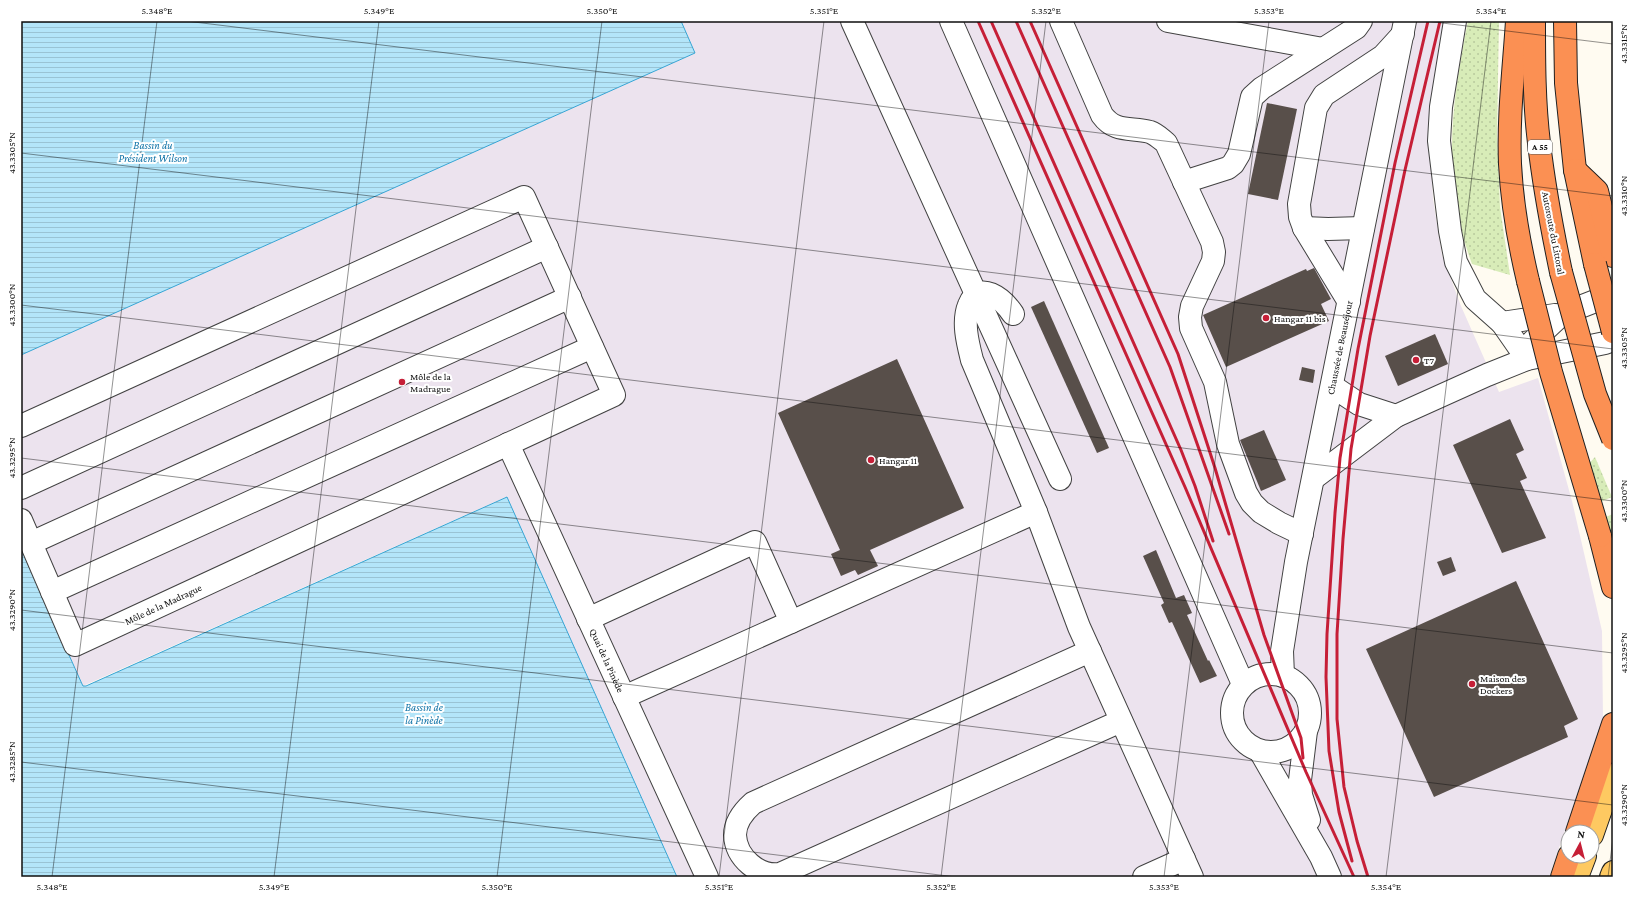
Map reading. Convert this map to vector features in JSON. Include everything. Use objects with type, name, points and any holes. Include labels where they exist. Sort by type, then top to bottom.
[{"type":"highway","points":[[1517,21],[1511,101],[1510,164],[1516,230],[1551,372],[1600,536],[1613,587]]},
{"type":"highway","name":"Autoroute du Littoral","points":[[1534,21],[1534,70],[1539,141],[1549,213],[1561,272],[1596,394],[1613,439]]},
{"type":"highway","points":[[1565,21],[1566,83],[1575,170],[1604,260],[1611,340]]},
{"type":"highway","points":[[1580,824],[1613,724]]},
{"type":"highway","points":[[1562,877],[1566,864]]},
{"type":"main road","points":[[1596,824],[1613,774]]},
{"type":"main road","points":[[1578,877],[1582,864]]},
{"type":"main road","points":[[1611,877],[1613,872]]},
{"type":"street","points":[[852,21],[1060,478]]},
{"type":"street","points":[[951,21],[1244,684]]},
{"type":"street","points":[[1061,21],[1104,119],[1116,127],[1151,132],[1166,143],[1212,242],[1214,252],[1213,261],[1192,306],[1190,317],[1191,328],[1214,382],[1228,444],[1246,493],[1252,503],[1261,512],[1302,534]]},
{"type":"street","points":[[1168,21],[1323,49]]},
{"type":"street","points":[[1184,182],[1228,168],[1233,164],[1238,154],[1252,97],[1262,88],[1356,28],[1361,21]]},
{"type":"street","points":[[1455,21],[1441,107],[1439,141],[1450,231],[1456,262],[1475,299],[1502,323],[1524,355]]},
{"type":"street","points":[[1349,302],[1304,228],[1300,217],[1299,204],[1316,108],[1324,95],[1383,56],[1404,28]]},
{"type":"street","name":"Chaussée de Beauséjour","points":[[1283,676],[1282,651],[1294,576],[1404,28]]},
{"type":"street","name":"Môle de la Madrague","points":[[21,426],[524,197],[614,395],[75,645],[21,520]]},
{"type":"street","points":[[1304,228],[1363,228]]},
{"type":"street","points":[[21,488],[547,248]]},
{"type":"street","points":[[1013,314],[1007,305],[997,296],[988,293],[977,295],[968,306],[966,318],[969,349],[1036,512],[1079,627],[1188,868],[1144,877]]},
{"type":"street","points":[[31,543],[570,297]]},
{"type":"street","points":[[1502,323],[1562,314],[1608,297]]},
{"type":"street","points":[[1524,355],[1562,314]]},
{"type":"street","points":[[1314,478],[1396,416],[1487,374],[1524,355],[1611,340]]},
{"type":"street","points":[[52,592],[592,347]]},
{"type":"street","points":[[1332,386],[1359,404],[1396,416]]},
{"type":"street","name":"Quai de la Pinède","points":[[508,444],[707,877]]},
{"type":"street","points":[[624,697],[1036,512]]},
{"type":"street","points":[[588,619],[755,542],[791,622]]},
{"type":"street","points":[[1090,651],[753,803],[743,813],[737,824],[735,836],[739,849],[745,859],[759,871],[772,875],[780,874],[1121,721]]},
{"type":"street","points":[[1306,731],[1294,745],[1284,750],[1272,752],[1260,751],[1249,746],[1240,738],[1234,728],[1231,716],[1232,704],[1236,693],[1250,679],[1265,674],[1283,676],[1295,682],[1304,692],[1309,704],[1310,718],[1306,731],[1300,780],[1301,795],[1321,857]]},
{"type":"street","points":[[1260,751],[1321,857],[1330,877]]},
{"type":"shaded area","points":[[681,21],[1446,21],[1430,140],[1433,199],[1442,255],[1461,306],[1499,392],[1538,378],[1572,501],[1602,631],[1603,720],[1567,824],[1560,824],[1560,845],[1549,877],[677,877],[506,497],[83,686],[21,548],[21,355],[695,53]]},
{"type":"green space","points":[[1468,21],[1499,21],[1497,134],[1500,207],[1510,275],[1472,264],[1462,233],[1456,203],[1452,143],[1457,83]]},
{"type":"green space","points":[[1595,457],[1612,497],[1595,504],[1586,467]]},
{"type":"green space","points":[[1613,514],[1613,558],[1603,518]]},
{"type":"water","name":"Bassin du Président Wilson","points":[[21,21],[681,21],[695,53],[21,355]]},
{"type":"water","name":"Bassin de la Pinède","points":[[507,497],[677,877],[21,877],[21,548],[82,684],[83,686],[86,686]]},
{"type":"building","points":[[1267,103],[1297,109],[1278,200],[1248,194]]},
{"type":"building","name":"Hangar 11 bis","points":[[1314,268],[1331,299],[1321,304],[1329,321],[1226,367],[1203,315],[1306,269],[1307,271]]},
{"type":"building","points":[[1044,301],[1109,448],[1097,453],[1031,307]]},
{"type":"building","name":"T7","points":[[1435,334],[1448,364],[1398,386],[1385,356]]},
{"type":"building","name":"Hangar 11","points":[[897,359],[964,508],[870,550],[878,566],[858,575],[855,570],[841,576],[831,554],[840,550],[778,413]]},
{"type":"building","points":[[1302,367],[1315,370],[1313,383],[1299,380]]},
{"type":"building","points":[[1510,419],[1524,450],[1516,454],[1527,478],[1520,481],[1546,538],[1502,553],[1453,445]]},
{"type":"building","points":[[1264,430],[1286,480],[1261,491],[1240,440]]},
{"type":"building","points":[[1156,550],[1176,598],[1184,595],[1192,613],[1187,615],[1208,661],[1209,660],[1217,676],[1200,683],[1172,622],[1169,623],[1161,605],[1164,603],[1143,556]]},
{"type":"building","points":[[1451,557],[1456,571],[1443,576],[1437,562]]},
{"type":"building","name":"Maison des Dockers","points":[[1516,581],[1578,719],[1564,726],[1568,737],[1434,797],[1366,649]]},
{"type":"railway","points":[[978,21],[1185,487],[1306,772],[1354,877]]},
{"type":"railway","points":[[991,21],[1181,450],[1195,486],[1213,541]]},
{"type":"railway","points":[[1016,21],[1170,367],[1229,534]]},
{"type":"railway","points":[[1030,21],[1178,354],[1215,468],[1264,635],[1301,738],[1303,758]]},
{"type":"railway","points":[[1352,861],[1339,812],[1329,751],[1326,677],[1327,634],[1335,513],[1340,458],[1358,349],[1395,163],[1428,21]]},
{"type":"railway","points":[[1368,877],[1357,841],[1344,787],[1337,719],[1337,634],[1343,539],[1351,449],[1370,336],[1405,170],[1440,21]]},
{"type":"place","name":"Hangar 11 bis","points":[[1266,318]]},
{"type":"place","name":"T7","points":[[1416,360]]},
{"type":"place","name":"Môle de la Madrague","points":[[402,382]]},
{"type":"place","name":"Hangar 11","points":[[871,460]]},
{"type":"place","name":"Maison des Dockers","points":[[1472,684]]}]
